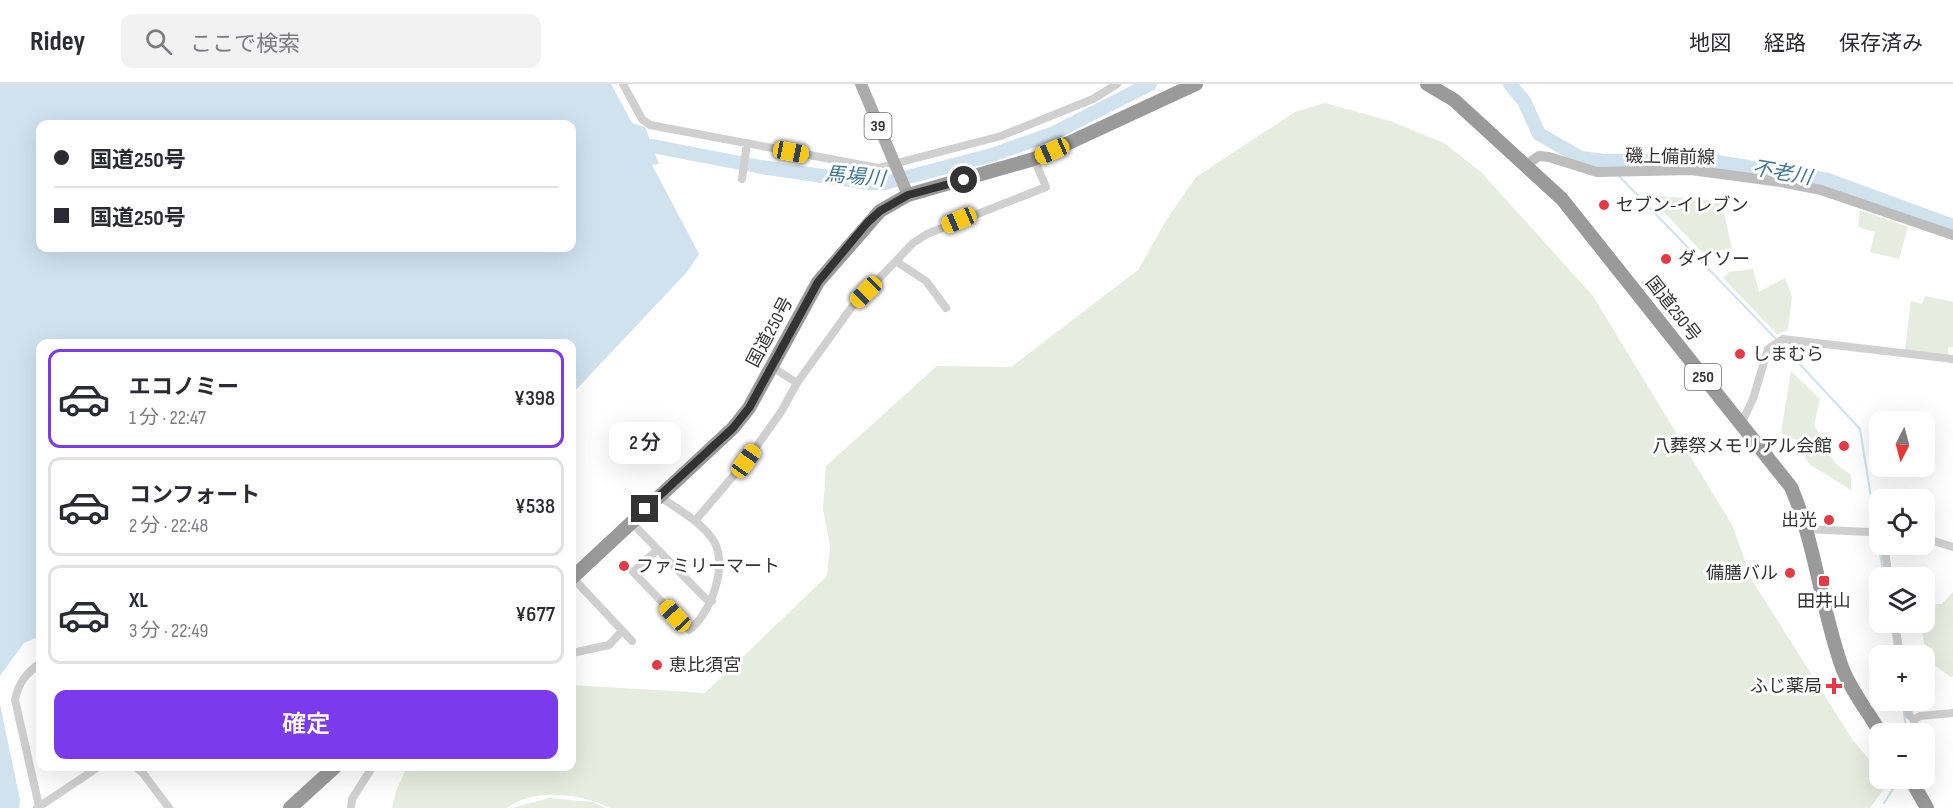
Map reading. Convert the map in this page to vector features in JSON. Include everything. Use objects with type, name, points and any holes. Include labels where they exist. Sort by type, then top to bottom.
[{"type":"highway","name":"国道250号","points":[[576,573],[733,428],[749,408],[818,282],[867,223],[880,211],[907,192],[1034,159],[1196,84]]},
{"type":"highway","name":"国道250号","points":[[1427,84],[1454,100],[1562,199],[1791,487],[1806,529],[1827,621],[1844,672],[1874,723]]},
{"type":"highway","points":[[290,808],[331,771]]},
{"type":"highway","points":[[1915,789],[1926,808]]},
{"type":"main road","name":"39","points":[[861,84],[907,192]]},
{"type":"main road","name":"磯上備前線","points":[[1527,165],[1539,156],[1586,169],[1617,172],[1691,170],[1821,190],[1953,236]]},
{"type":"street","points":[[623,84],[642,119],[650,125],[878,168],[895,166],[1000,136],[1093,99],[1117,84]]},
{"type":"street","points":[[742,178],[747,145]]},
{"type":"street","points":[[694,521],[746,461],[781,412],[797,383],[851,308],[913,243],[927,234],[1046,188],[1034,159]]},
{"type":"street","points":[[897,262],[926,281],[946,308]]},
{"type":"street","points":[[1741,424],[1753,399],[1768,349],[1778,342],[1953,359]]},
{"type":"street","points":[[772,368],[797,383]]},
{"type":"street","points":[[657,550],[633,572],[689,630],[706,614],[712,601],[719,559],[711,537],[694,521],[660,496]]},
{"type":"street","points":[[631,522],[706,599],[712,601]]},
{"type":"street","points":[[1806,529],[1868,532]]},
{"type":"street","points":[[1935,541],[1953,547]]},
{"type":"street","points":[[576,581],[632,641]]},
{"type":"street","points":[[576,651],[609,645],[622,631]]},
{"type":"street","points":[[36,666],[24,676],[18,686],[15,700],[38,807],[92,771]]},
{"type":"street","points":[[1908,711],[1914,723]]},
{"type":"street","points":[[1914,720],[1920,716],[1953,714]]},
{"type":"street","points":[[145,771],[169,808]]},
{"type":"street","points":[[351,808],[352,800],[370,771]]},
{"type":"shaded area","points":[[1325,103],[1390,121],[1444,143],[1481,172],[1593,296],[1732,525],[1752,580],[1852,739],[1869,759],[1869,789],[1884,789],[1870,808],[610,808],[572,796],[544,795],[518,801],[507,808],[392,808],[396,791],[405,771],[576,771],[576,685],[705,693],[827,576],[830,546],[823,509],[826,466],[937,366],[1011,367],[1138,270],[1167,219],[1196,177],[1295,112]]},
{"type":"shaded area","points":[[1647,195],[1721,201],[1732,248],[1704,254]]},
{"type":"shaded area","points":[[1860,210],[1908,227],[1899,259],[1870,252],[1875,232],[1858,227]]},
{"type":"shaded area","points":[[1753,269],[1759,292],[1785,278],[1792,296],[1788,330],[1777,334],[1723,278],[1729,272]]},
{"type":"shaded area","points":[[1925,296],[1953,302],[1953,347],[1948,347],[1948,355],[1905,350],[1911,301],[1922,304]]},
{"type":"shaded area","points":[[1791,371],[1820,399],[1814,425],[1835,463],[1851,475],[1851,490],[1809,464],[1796,440],[1781,433]]},
{"type":"shaded area","points":[[1953,592],[1953,676],[1951,677],[1935,666],[1935,645],[1925,645],[1922,633],[1935,633],[1935,604],[1942,604]]},
{"type":"shaded area","points":[[549,798],[593,802],[605,808],[512,808]]},
{"type":"water","points":[[0,84],[611,84],[632,123],[645,127],[659,164],[652,165],[699,254],[687,272],[576,390],[576,339],[36,339],[36,638],[24,643],[0,676]]},
{"type":"water","points":[[0,704],[20,800],[19,808],[0,808]]},
{"type":"waterway","name":"馬場川","points":[[652,146],[761,167],[870,183],[885,183],[992,155],[1054,133],[1150,84]]},
{"type":"waterway","name":"不老川","points":[[1510,84],[1524,101],[1539,134],[1581,158],[1604,161],[1711,161],[1828,180],[1953,226]]},
{"type":"waterway","name":"不老川","points":[[1604,161],[1610,167]]},
{"type":"waterway","points":[[1618,175],[1777,340]]},
{"type":"waterway","points":[[1781,344],[1860,429],[1882,567]]},
{"type":"waterway","points":[[1893,633],[1894,645]]},
{"type":"waterway","points":[[1904,711],[1905,723]]},
{"type":"waterway","points":[[1884,803],[1893,789]]},
{"type":"place","name":"セブン-イレブン","points":[[1604,205]]},
{"type":"place","name":"ダイソー","points":[[1666,259]]},
{"type":"place","name":"しまむら","points":[[1740,354]]},
{"type":"place","name":"八葬祭メモリアル会館","points":[[1844,446]]},
{"type":"place","name":"出光","points":[[1829,520]]},
{"type":"place","name":"ファミリーマート","points":[[624,566]]},
{"type":"place","name":"備膳バル","points":[[1790,573]]},
{"type":"place","name":"田井山","points":[[1824,581]]},
{"type":"place","name":"恵比須宮","points":[[657,665]]},
{"type":"place","name":"ふじ薬局","points":[[1834,686]]},
{"type":"route","points":[[645,509],[733,428],[749,408],[818,282],[867,223],[880,211],[908,195],[964,180]]}]
